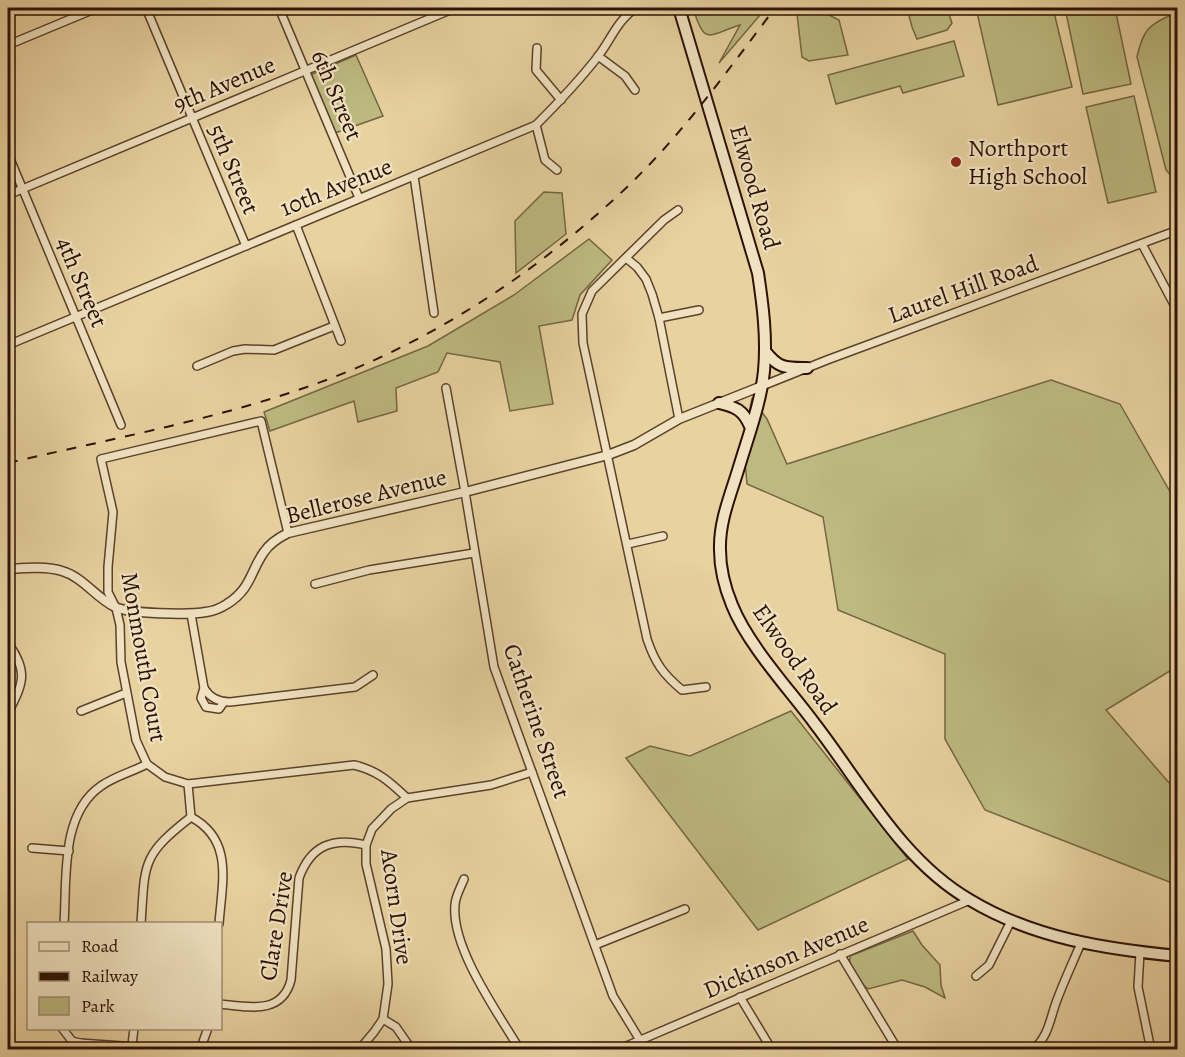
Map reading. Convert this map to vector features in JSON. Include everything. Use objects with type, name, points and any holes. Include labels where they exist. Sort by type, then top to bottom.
[{"type":"main road","name":"Elwood Road","points":[[679,8],[758,273],[765,313],[762,386],[727,502],[720,544],[724,576],[732,606],[763,656],[892,829],[940,880],[970,900],[1011,921],[1081,943],[1178,956]]},
{"type":"main road","points":[[765,351],[774,363],[784,368],[807,368]]},
{"type":"main road","points":[[719,403],[736,407],[745,414],[750,426]]},
{"type":"street","points":[[8,45],[97,8]]},
{"type":"street","name":"5th Street","points":[[146,8],[246,246]]},
{"type":"street","name":"6th Street","points":[[279,8],[359,198]]},
{"type":"street","name":"9th Avenue","points":[[8,195],[455,8]]},
{"type":"street","name":"10th Avenue","points":[[8,345],[536,125],[561,100],[598,56],[613,32],[636,8]]},
{"type":"street","points":[[537,48],[536,70],[561,100]]},
{"type":"street","points":[[598,56],[625,76],[635,90]]},
{"type":"street","points":[[536,125],[545,160],[557,170]]},
{"type":"street","name":"4th Street","points":[[8,154],[121,425]]},
{"type":"street","points":[[414,176],[434,313]]},
{"type":"street","points":[[678,210],[664,220],[607,274],[592,291],[582,314],[584,343],[647,639],[661,670],[682,690],[706,687]]},
{"type":"street","points":[[296,225],[341,341]]},
{"type":"street","name":"Laurel Hill Road","points":[[762,386],[1178,230]]},
{"type":"street","points":[[1142,244],[1178,312]]},
{"type":"street","points":[[626,258],[646,279],[659,318],[679,419]]},
{"type":"street","points":[[659,318],[699,310]]},
{"type":"street","points":[[197,366],[233,351],[274,350],[334,326]]},
{"type":"street","name":"Bellerose Avenue","points":[[8,569],[63,571],[116,608],[129,611],[191,614],[218,609],[239,595],[248,584],[262,554],[274,541],[288,533],[465,492],[609,455],[634,445],[679,419],[762,386]]},
{"type":"street","name":"Catherine Street","points":[[446,388],[494,667],[613,996],[646,1050]]},
{"type":"street","name":"Monmouth Court","points":[[288,533],[261,421],[101,459],[113,512],[108,592],[116,608],[120,625],[126,693],[138,746],[147,764],[165,777],[188,784],[354,765],[369,768],[383,776],[408,798]]},
{"type":"street","points":[[628,544],[663,536]]},
{"type":"street","points":[[315,584],[369,570],[474,553]]},
{"type":"street","points":[[191,614],[204,688],[201,700],[206,707],[219,709],[224,702]]},
{"type":"street","points":[[8,643],[22,668],[23,678],[8,713]]},
{"type":"street","points":[[204,688],[215,699],[224,702],[355,687],[373,675]]},
{"type":"street","points":[[81,711],[126,693]]},
{"type":"street","points":[[64,922],[69,851],[75,816],[90,794],[103,784],[147,764]]},
{"type":"street","name":"Acorn Drive","points":[[383,1019],[388,984],[386,949],[366,864],[366,845],[372,829],[382,816],[408,798],[491,785],[532,771]]},
{"type":"street","points":[[188,784],[191,817]]},
{"type":"street","points":[[141,922],[144,878],[151,854],[167,836],[191,817]]},
{"type":"street","points":[[191,817],[207,828],[219,845],[223,867],[219,922]]},
{"type":"street","name":"Clare Drive","points":[[222,1004],[264,1007],[281,998],[289,990],[299,878],[304,864],[316,851],[328,844],[340,841],[366,845]]},
{"type":"street","points":[[32,848],[69,851]]},
{"type":"street","points":[[464,879],[454,904],[456,922],[464,950],[470,967],[520,1050]]},
{"type":"street","name":"Dickinson Avenue","points":[[617,1050],[970,900]]},
{"type":"street","points":[[595,945],[685,909]]},
{"type":"street","points":[[976,976],[988,965],[1011,921]]},
{"type":"street","points":[[1033,1050],[1043,1040],[1048,1030],[1057,999],[1081,943]]},
{"type":"street","points":[[1140,952],[1138,987],[1151,1050]]},
{"type":"street","points":[[840,954],[898,1050]]},
{"type":"street","points":[[740,997],[772,1050]]},
{"type":"street","points":[[358,1050],[383,1019],[396,1027],[412,1050]]},
{"type":"street","points":[[63,1030],[78,1046],[132,1045],[178,1050]]},
{"type":"street","points":[[132,1045],[134,1030]]},
{"type":"street","points":[[200,1050],[208,1030]]},
{"type":"green space","points":[[693,8],[702,8],[704,12],[721,8],[766,8],[719,63],[740,25],[709,35],[701,29]]},
{"type":"green space","points":[[907,8],[947,8],[952,23],[947,30],[917,39]]},
{"type":"green space","points":[[976,8],[1053,8],[1072,87],[998,105]]},
{"type":"green space","points":[[1065,8],[1115,8],[1131,84],[1083,94]]},
{"type":"green space","points":[[817,9],[839,20],[848,55],[809,61],[802,57],[797,14]]},
{"type":"green space","points":[[1173,14],[1178,15],[1177,182],[1166,170],[1137,57],[1144,34],[1152,25]]},
{"type":"green space","points":[[954,41],[964,76],[903,93],[900,86],[836,104],[828,75]]},
{"type":"green space","points":[[356,55],[383,116],[335,133],[310,75]]},
{"type":"green space","points":[[1134,96],[1156,192],[1108,203],[1086,107]]},
{"type":"green space","points":[[544,192],[562,193],[566,234],[516,273],[515,221]]},
{"type":"green space","points":[[589,239],[612,260],[580,295],[572,320],[539,326],[553,404],[510,411],[500,362],[447,353],[438,372],[396,388],[397,411],[358,422],[354,401],[270,431],[264,412],[428,346],[514,295]]},
{"type":"green space","points":[[1051,380],[1120,404],[1177,504],[1178,666],[1106,710],[1177,792],[1177,885],[985,810],[945,739],[945,654],[838,610],[823,517],[747,484],[743,438],[752,399],[767,419],[787,464]]},
{"type":"green space","points":[[791,711],[908,859],[758,930],[626,758],[650,746],[690,756]]},
{"type":"green space","points":[[913,931],[940,965],[941,985],[945,998],[925,987],[902,980],[868,989],[852,970],[850,956]]},
{"type":"railway","points":[[8,463],[194,420],[304,388],[392,352],[475,306],[553,251],[625,189],[666,147],[775,8]]},
{"type":"place","name":"Northport High School","points":[[956,162]]}]
